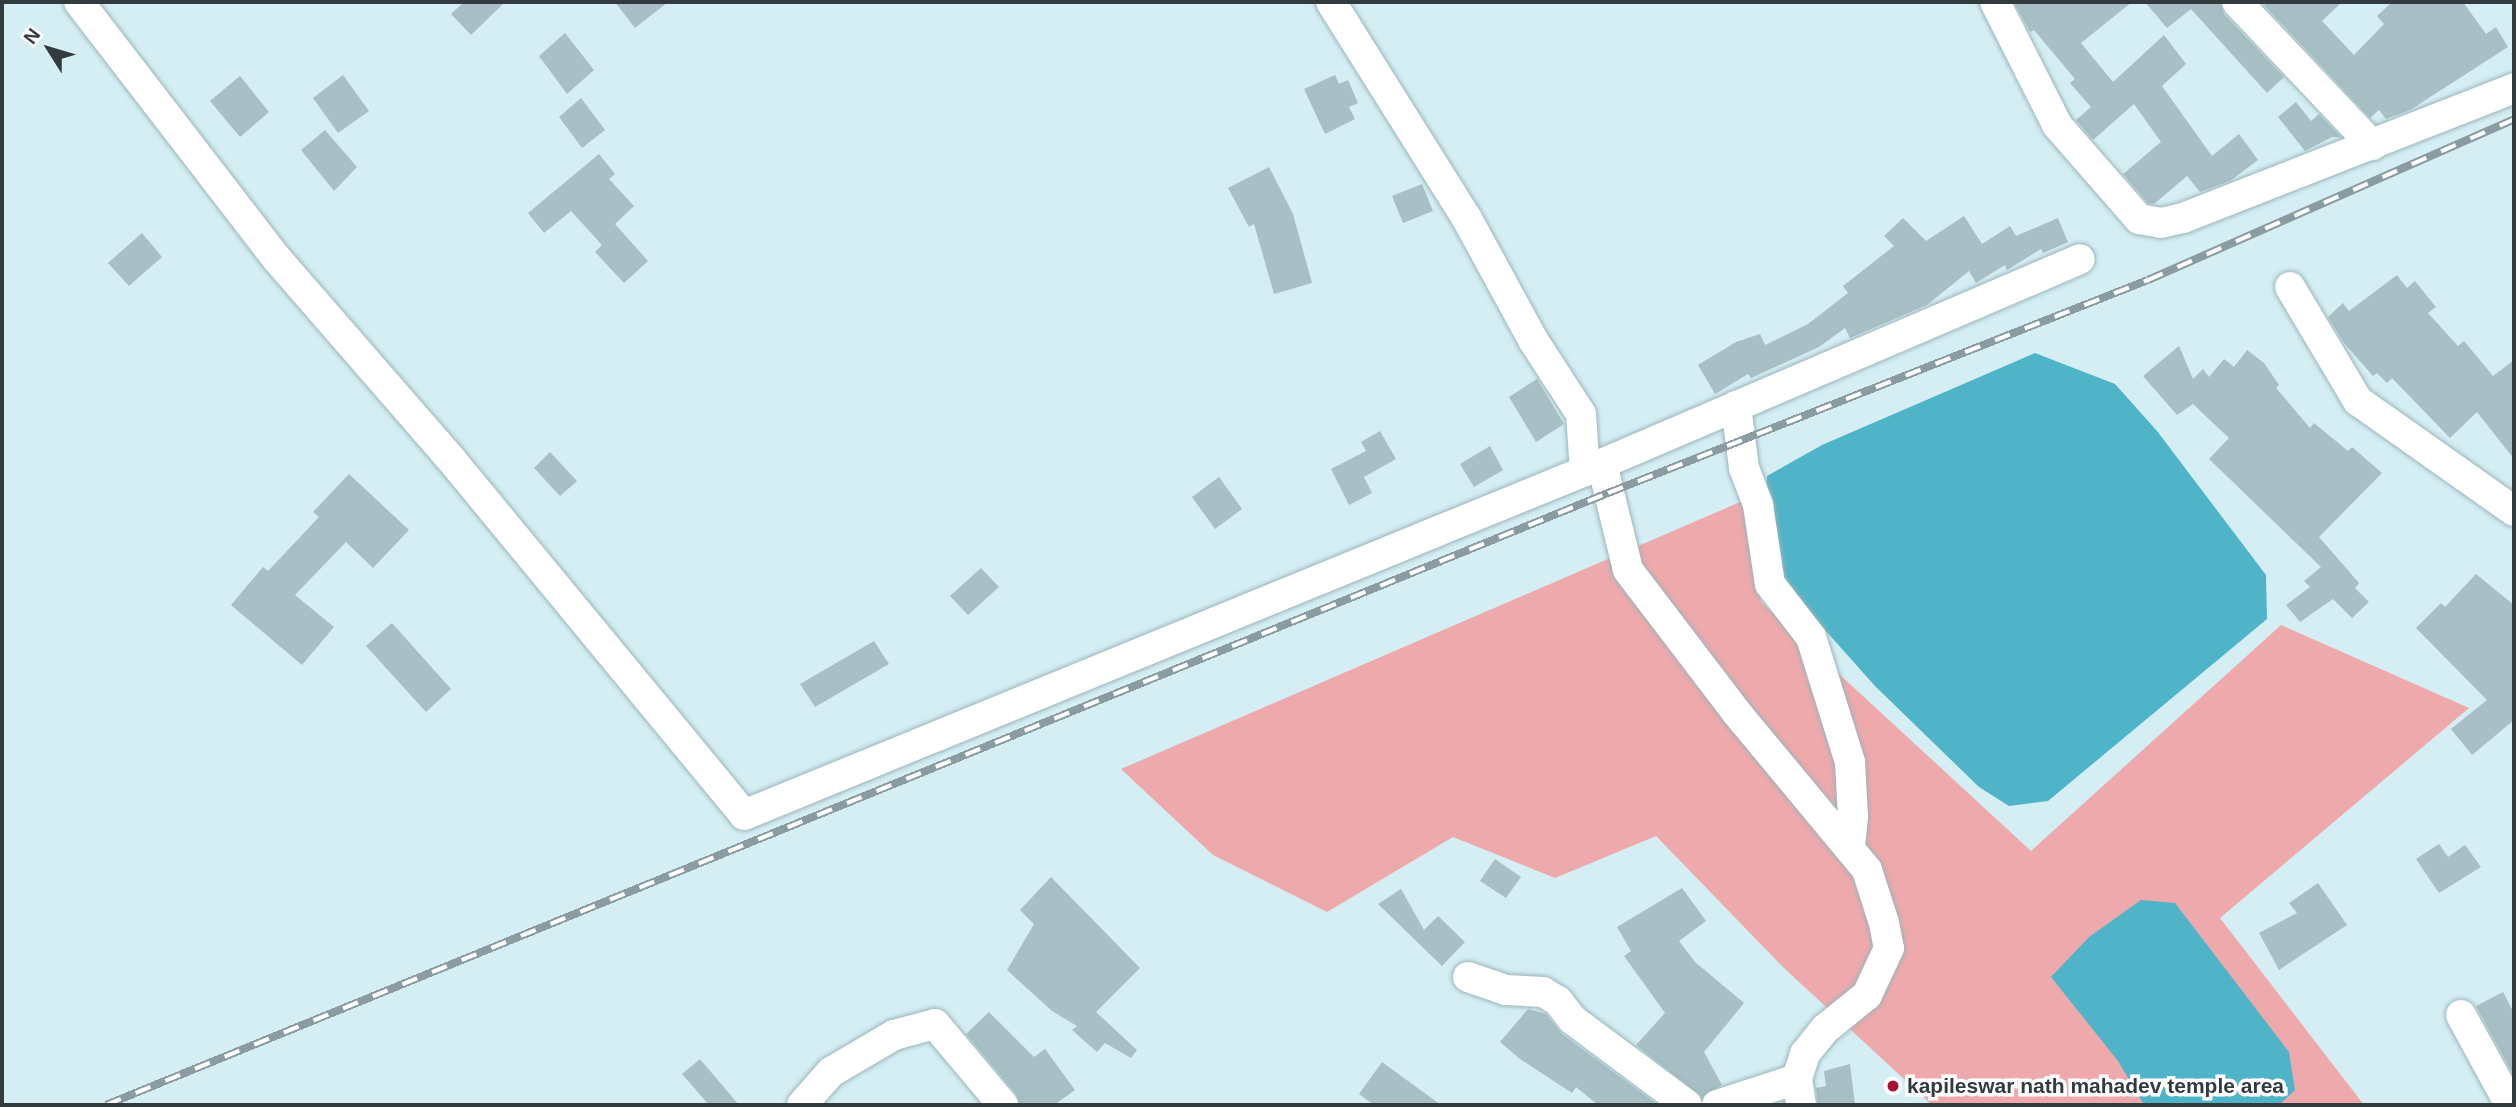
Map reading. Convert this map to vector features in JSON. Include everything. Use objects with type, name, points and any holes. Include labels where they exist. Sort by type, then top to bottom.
[{"type":"street","points":[[79,2],[277,259],[450,458],[744,815],[1594,467],[2080,259]]},
{"type":"street","points":[[1331,2],[1466,217],[1533,340],[1581,414],[1594,467],[1628,570],[1736,712],[1867,870],[1889,948],[1867,995],[1825,1029],[1805,1054],[1799,1092],[1717,1105]]},
{"type":"street","points":[[1996,2],[2057,125],[2139,219],[2161,223],[2183,218],[2514,88]]},
{"type":"street","points":[[2237,2],[2372,145]]},
{"type":"street","points":[[2290,287],[2358,401],[2514,511]]},
{"type":"street","points":[[1736,406],[1744,468],[1758,505],[1770,584],[1811,637],[1850,762],[1853,817],[1850,848]]},
{"type":"street","points":[[1468,977],[1506,990],[1543,992],[1558,1001],[1573,1020],[1687,1105]]},
{"type":"street","points":[[2461,1015],[2510,1105]]},
{"type":"street","points":[[802,1105],[831,1072],[894,1035],[935,1024],[1003,1105]]},
{"type":"shaded area","points":[[1747,499],[1761,602],[2031,851],[2281,625],[2469,708],[2220,918],[2364,1105],[1932,1105],[1784,968],[1656,836],[1555,878],[1453,837],[1327,912],[1213,855],[1121,769]]},
{"type":"water","points":[[2035,353],[2115,384],[2157,431],[2266,575],[2267,619],[2048,801],[2009,806],[1979,787],[1875,686],[1776,575],[1764,534],[1767,476],[1822,445]]},
{"type":"water","points":[[2141,900],[2175,903],[2289,1052],[2295,1090],[2279,1105],[2144,1105],[2118,1061],[2051,977],[2089,937]]},
{"type":"building","points":[[464,2],[505,2],[471,35],[451,14]]},
{"type":"building","points":[[615,2],[668,2],[635,28]]},
{"type":"building","points":[[2014,2],[2132,2],[2081,43],[2113,82],[2164,35],[2186,64],[2162,86],[2212,156],[2239,134],[2258,160],[2230,181],[2200,192],[2187,176],[2154,204],[2148,203],[2123,174],[2161,142],[2134,104],[2093,140],[2076,120],[2091,107],[2070,83],[2075,79],[2034,30],[2030,32]]},
{"type":"building","points":[[2145,2],[2220,2],[2224,14],[2284,77],[2267,93],[2191,9],[2167,28]]},
{"type":"building","points":[[2268,2],[2342,2],[2322,21],[2354,55],[2384,24],[2377,16],[2392,2],[2463,2],[2486,34],[2496,27],[2508,47],[2410,110],[2386,119],[2379,110],[2370,118],[2264,5]]},
{"type":"building","points":[[565,33],[594,70],[567,94],[539,56]]},
{"type":"building","points":[[343,75],[369,111],[338,133],[313,98]]},
{"type":"building","points":[[1335,75],[1339,84],[1348,80],[1358,103],[1349,107],[1355,119],[1325,134],[1304,89]]},
{"type":"building","points":[[240,76],[269,112],[240,137],[210,101]]},
{"type":"building","points":[[581,98],[605,130],[582,148],[559,117]]},
{"type":"building","points":[[2296,102],[2311,121],[2319,114],[2341,137],[2332,137],[2305,151],[2278,117]]},
{"type":"building","points":[[325,130],[357,167],[334,191],[301,150]]},
{"type":"building","points":[[599,154],[615,174],[609,179],[634,206],[615,224],[648,261],[624,283],[595,252],[602,245],[571,211],[544,233],[528,213]]},
{"type":"building","points":[[1269,167],[1293,214],[1312,283],[1274,294],[1254,224],[1249,227],[1228,188]]},
{"type":"building","points":[[1422,184],[1433,211],[1403,223],[1392,196]]},
{"type":"building","points":[[1964,216],[1982,244],[2010,226],[2016,236],[2058,218],[2068,242],[2043,253],[2041,249],[2007,270],[2005,265],[1976,283],[1969,271],[1927,305],[1850,338],[1845,328],[1819,347],[1751,378],[1748,374],[1715,394],[1698,365],[1736,342],[1760,334],[1765,345],[1808,324],[1848,293],[1843,286],[1894,246],[1884,236],[1903,218],[1926,241]]},
{"type":"building","points":[[142,233],[162,257],[129,286],[108,263]]},
{"type":"building","points":[[2397,275],[2407,288],[2415,281],[2436,307],[2428,313],[2458,346],[2464,341],[2493,376],[2514,360],[2514,459],[2477,412],[2450,438],[2392,378],[2387,383],[2377,373],[2373,376],[2344,343],[2328,317],[2343,303],[2349,311]]},
{"type":"building","points":[[2179,346],[2193,379],[2203,369],[2209,377],[2224,359],[2234,367],[2247,350],[2264,363],[2279,385],[2276,388],[2310,428],[2314,423],[2348,451],[2352,447],[2382,473],[2319,537],[2359,583],[2355,588],[2369,602],[2352,618],[2333,599],[2300,622],[2286,605],[2310,587],[2304,581],[2321,567],[2209,459],[2229,438],[2193,404],[2177,415],[2143,376]]},
{"type":"building","points":[[1537,379],[1564,424],[1536,442],[1509,397]]},
{"type":"building","points":[[1380,431],[1396,459],[1364,477],[1372,493],[1349,505],[1331,469],[1366,451],[1361,442]]},
{"type":"building","points":[[1490,446],[1503,470],[1474,487],[1460,464]]},
{"type":"building","points":[[550,452],[577,481],[560,496],[534,468]]},
{"type":"building","points":[[349,474],[409,530],[373,568],[346,542],[295,595],[334,627],[302,665],[231,605],[263,567],[268,571],[319,517],[313,512]]},
{"type":"building","points":[[1219,477],[1242,509],[1215,529],[1192,497]]},
{"type":"building","points":[[981,568],[999,587],[968,615],[950,596]]},
{"type":"building","points":[[2476,574],[2514,605],[2514,720],[2472,755],[2451,729],[2487,700],[2416,628],[2441,603],[2445,607]]},
{"type":"building","points":[[392,623],[451,689],[426,712],[366,646]]},
{"type":"building","points":[[874,641],[889,664],[815,707],[800,684]]},
{"type":"building","points":[[2439,844],[2448,857],[2465,845],[2481,867],[2439,893],[2416,859]]},
{"type":"building","points":[[1495,859],[1521,877],[1506,898],[1480,881]]},
{"type":"building","points":[[1051,877],[1140,968],[1096,1012],[1137,1050],[1131,1058],[1105,1043],[1097,1052],[1072,1030],[1077,1026],[1052,1011],[1007,970],[1034,924],[1020,910]]},
{"type":"building","points":[[2318,883],[2347,925],[2279,970],[2259,933],[2297,913],[2289,903]]},
{"type":"building","points":[[1682,888],[1706,921],[1679,941],[1695,962],[1744,1003],[1704,1052],[1722,1085],[1702,1097],[1636,1045],[1665,1013],[1624,956],[1631,951],[1617,927]]},
{"type":"building","points":[[1401,889],[1424,930],[1438,916],[1465,942],[1442,966],[1378,904]]},
{"type":"building","points":[[2503,992],[2514,1013],[2514,1076],[2476,1006]]},
{"type":"building","points":[[1528,1009],[1546,1014],[1562,1034],[1658,1105],[1598,1105],[1576,1087],[1572,1093],[1520,1059],[1500,1042]]},
{"type":"building","points":[[989,1012],[1034,1057],[1045,1049],[1075,1090],[1054,1105],[1020,1105],[1016,1094],[966,1034]]},
{"type":"building","points":[[700,1059],[739,1105],[709,1105],[682,1074]]},
{"type":"building","points":[[1382,1062],[1441,1105],[1374,1105],[1359,1094]]},
{"type":"building","points":[[1850,1064],[1855,1105],[1818,1105],[1816,1088],[1826,1086],[1824,1071]]},
{"type":"railway","points":[[106,1105],[1608,493],[2148,280],[2514,119]]},
{"type":"place","name":"kapileswar nath mahadev temple area","points":[[1893,1086]]}]
